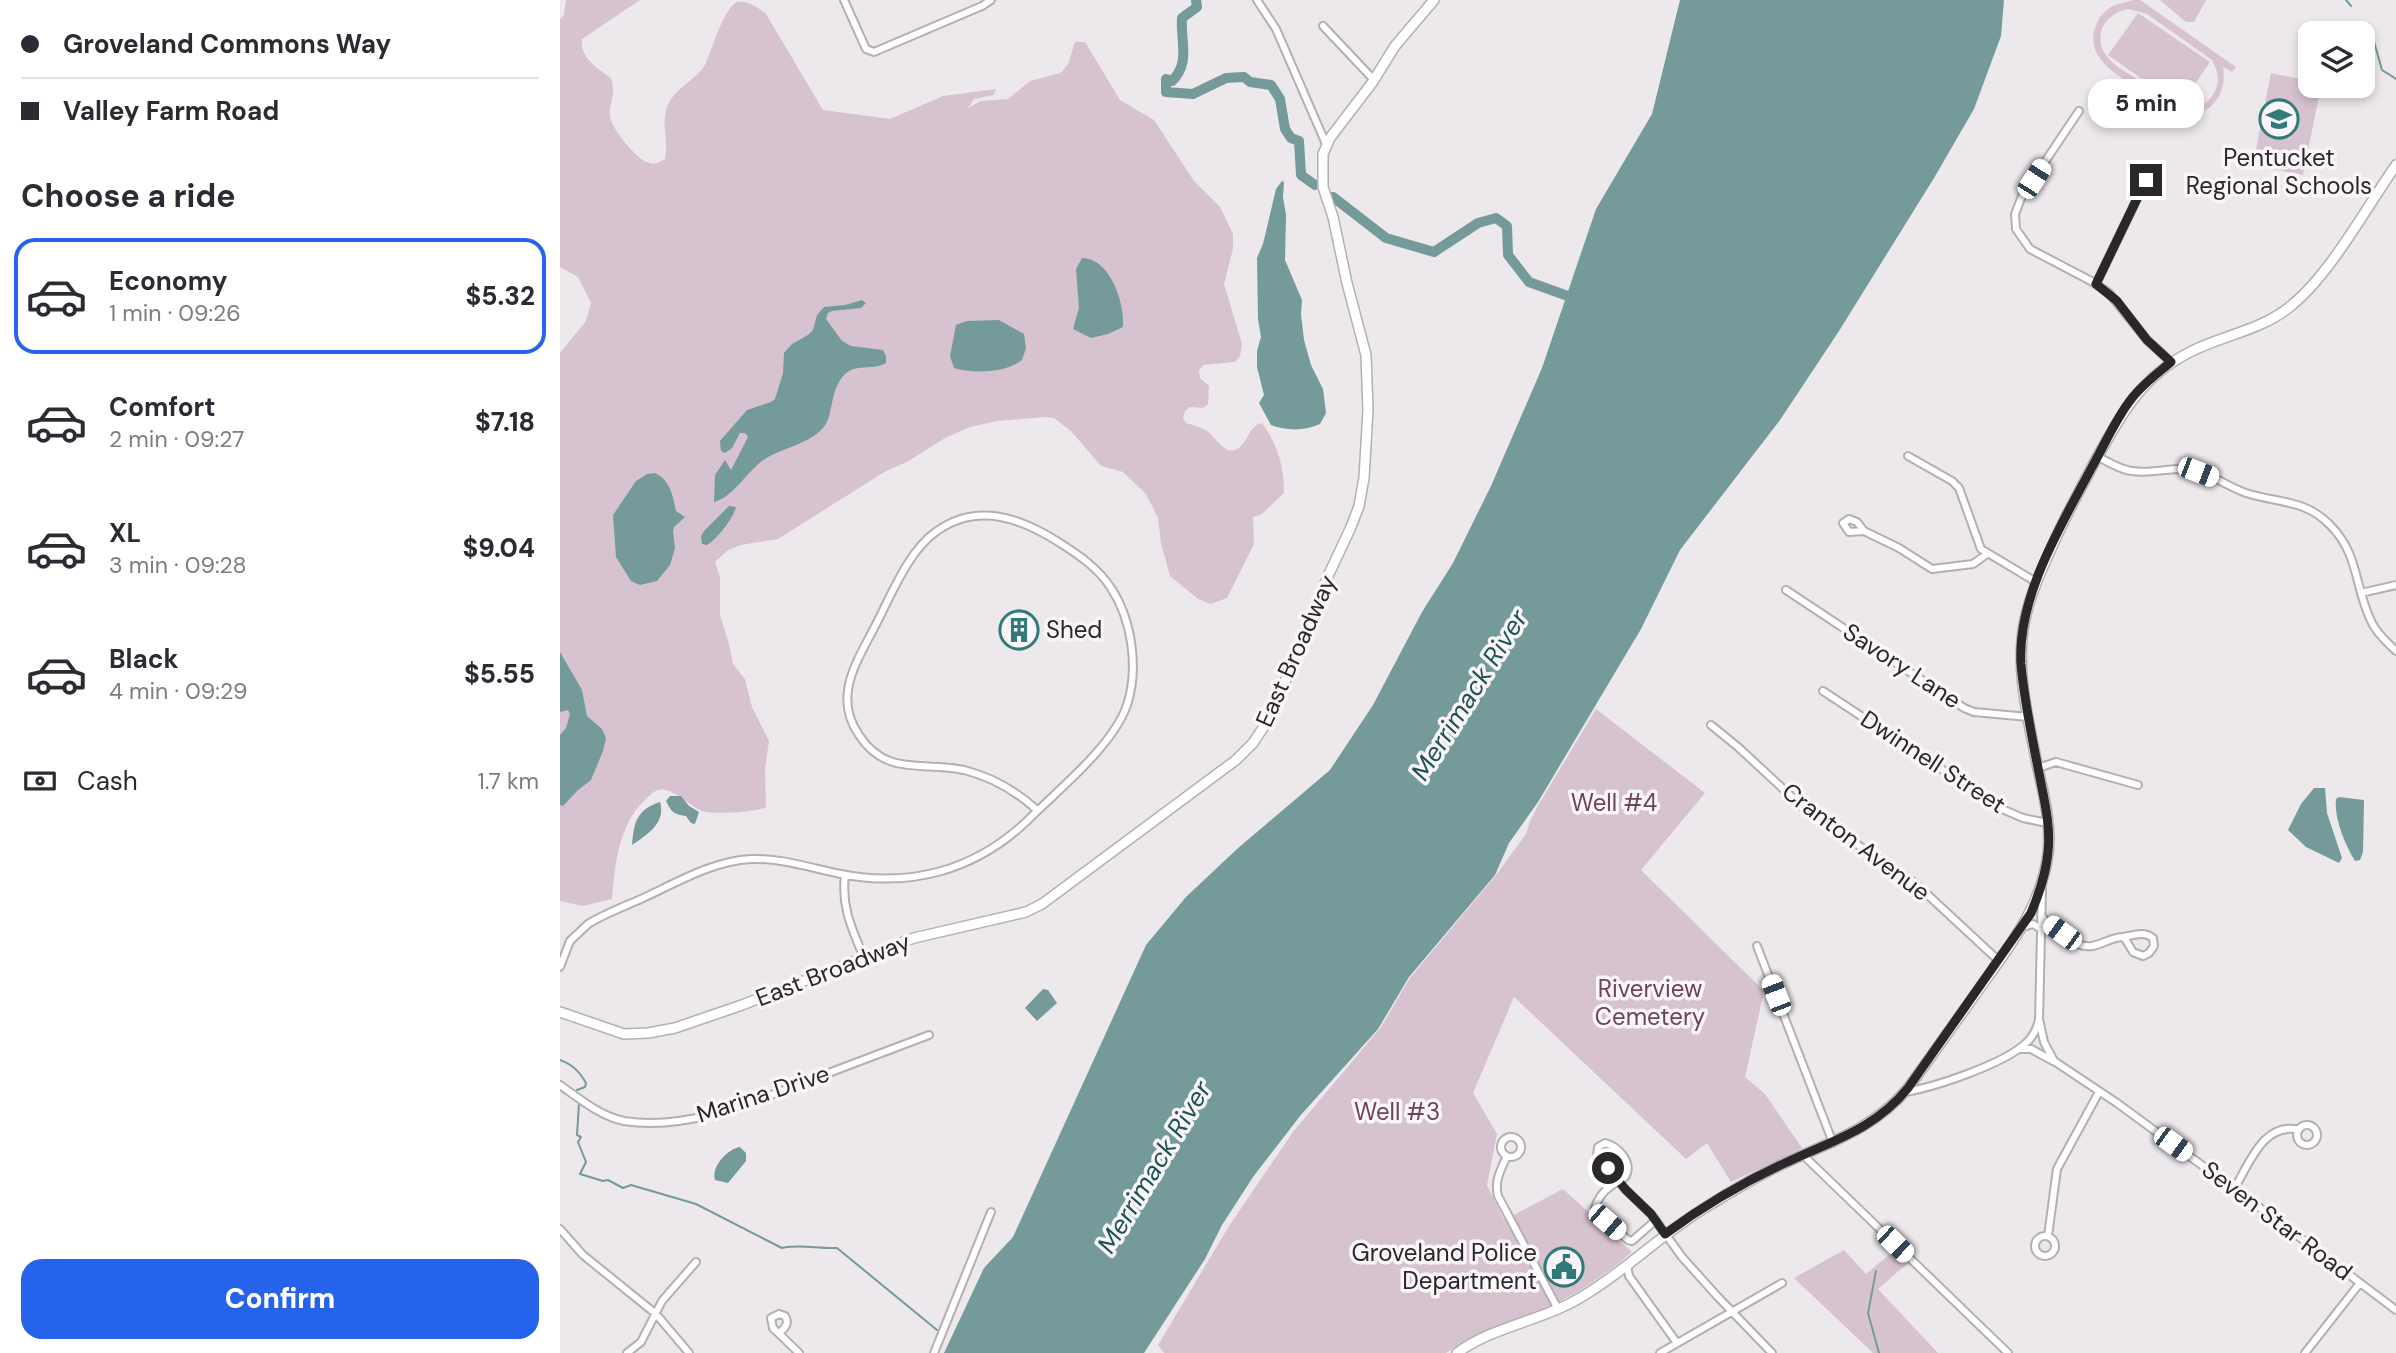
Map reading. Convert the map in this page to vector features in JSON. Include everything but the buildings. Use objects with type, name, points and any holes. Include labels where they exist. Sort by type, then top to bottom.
[{"type":"main road","points":[[1326,144],[1408,30],[1434,0]]},
{"type":"main road","name":"East Broadway","points":[[560,1012],[618,1033],[648,1033],[704,1019],[914,938],[1026,912],[1042,904],[1236,760],[1253,743],[1271,716],[1323,588],[1356,516],[1364,478],[1368,410],[1366,355],[1324,187],[1322,164],[1326,144]]},
{"type":"main road","points":[[1457,1353],[1477,1341],[1558,1309],[1612,1278],[1665,1234],[1705,1207],[1771,1170],[1833,1143],[1877,1118],[1905,1092],[2023,927],[2039,894],[2048,852],[2047,823],[2028,717],[2021,661],[2022,637],[2036,582],[2098,457],[2132,398],[2171,362],[2266,321],[2294,304],[2314,284],[2396,165]]},
{"type":"street","points":[[844,0],[866,49],[874,52],[991,0]]},
{"type":"street","points":[[1257,0],[1276,29],[1326,144]]},
{"type":"street","points":[[1323,26],[1374,79]]},
{"type":"street","points":[[2080,111],[2017,206],[2015,220],[2019,236],[2030,249],[2096,284],[2117,301],[2147,340],[2171,362]]},
{"type":"street","points":[[2096,284],[2146,180]]},
{"type":"street","points":[[1909,456],[1952,481],[1959,488],[1975,539],[1987,554],[2036,582]]},
{"type":"street","points":[[2098,457],[2131,471],[2187,469],[2248,493],[2281,499],[2306,508],[2330,524],[2343,540],[2354,562],[2372,624],[2396,651]]},
{"type":"street","points":[[560,967],[570,941],[588,924],[712,867],[736,861],[774,860],[873,879],[904,879],[950,870],[992,849],[1017,831],[1107,740],[1120,721],[1127,704],[1133,678],[1133,660],[1120,604],[1105,580],[1076,553],[1015,519],[985,515],[964,518],[932,534],[913,556],[850,673],[847,691],[849,715],[863,742],[887,761],[905,766],[943,767],[977,774],[1009,788],[1037,810]]},
{"type":"street","points":[[1864,531],[1899,548],[1932,569],[1973,564],[1987,554]]},
{"type":"street","points":[[2361,593],[2396,585]]},
{"type":"street","name":"Savory Lane","points":[[1786,590],[1964,708],[1974,712],[2028,717]]},
{"type":"street","name":"Dwinnell Street","points":[[1823,691],[2002,809],[2023,818],[2047,823]]},
{"type":"street","name":"Cranton Avenue","points":[[1711,725],[1807,811],[1914,883],[1999,961]]},
{"type":"street","points":[[2038,768],[2056,762],[2138,785]]},
{"type":"street","points":[[845,875],[844,903],[864,958]]},
{"type":"street","points":[[2043,879],[2039,1018],[2044,1042],[2054,1061]]},
{"type":"street","points":[[2041,915],[2049,924],[2082,945],[2091,946],[2111,938],[2138,934],[2153,937],[2154,946],[2147,954],[2139,956],[2124,937]]},
{"type":"street","points":[[2023,927],[2034,924],[2041,929]]},
{"type":"street","points":[[1757,946],[1833,1143]]},
{"type":"street","points":[[1905,1092],[1924,1089],[1955,1078],[2019,1048],[2032,1037],[2039,1018]]},
{"type":"street","name":"Marina Drive","points":[[560,1085],[600,1113],[616,1119],[671,1122],[748,1103],[929,1035]]},
{"type":"street","name":"Seven Star Road","points":[[2019,1048],[2031,1049],[2054,1061],[2099,1092],[2396,1310]]},
{"type":"street","points":[[2048,1236],[2057,1169],[2099,1092]]},
{"type":"street","points":[[2234,1189],[2267,1138],[2284,1128],[2299,1130]]},
{"type":"street","points":[[1656,1220],[1636,1239],[1628,1240],[1597,1212],[1595,1208],[1598,1200],[1607,1189],[1619,1181],[1626,1173],[1625,1157],[1611,1144],[1602,1144],[1596,1151],[1597,1157],[1619,1181],[1656,1220],[1682,1257],[1772,1353]]},
{"type":"street","points":[[1803,1155],[2008,1353]]},
{"type":"street","points":[[1507,1156],[1496,1185],[1498,1196],[1558,1309]]},
{"type":"street","points":[[934,1353],[991,1212]]},
{"type":"street","points":[[560,1229],[583,1255],[656,1314],[689,1353]]},
{"type":"street","points":[[627,1353],[641,1342],[662,1301],[696,1262]]},
{"type":"street","points":[[1627,1265],[1629,1276],[1677,1343]]},
{"type":"street","points":[[1660,1353],[1782,1283]]},
{"type":"street","points":[[2305,1353],[2360,1283]]},
{"type":"street","points":[[779,1334],[799,1353]]},
{"type":"green space","points":[[566,0],[640,0],[582,39],[582,46],[590,62],[611,78],[613,90],[610,117],[615,129],[632,150],[651,164],[665,159],[665,118],[671,99],[705,65],[727,13],[737,2],[749,3],[766,14],[823,110],[890,119],[943,96],[996,89],[994,95],[974,99],[968,108],[981,101],[1008,99],[1030,81],[1061,73],[1068,64],[1075,42],[1085,42],[1120,100],[1154,120],[1194,181],[1220,207],[1233,234],[1233,249],[1224,284],[1242,344],[1240,356],[1235,362],[1203,365],[1199,371],[1200,378],[1209,386],[1208,404],[1203,408],[1190,407],[1183,418],[1186,423],[1207,431],[1230,450],[1240,447],[1254,427],[1262,423],[1279,456],[1284,493],[1262,514],[1253,517],[1254,544],[1227,598],[1211,604],[1198,599],[1170,576],[1161,543],[1158,518],[1146,494],[1123,472],[1101,466],[1071,431],[1054,418],[997,421],[970,427],[886,471],[778,539],[728,550],[715,562],[720,577],[720,615],[733,664],[745,679],[752,707],[769,741],[765,769],[766,807],[744,812],[707,812],[670,792],[655,792],[637,809],[624,832],[617,858],[612,899],[583,906],[560,901],[560,353],[586,321],[591,303],[578,277],[560,267],[560,19],[564,15]]},
{"type":"green space","points":[[2140,0],[2236,67],[2232,72],[2223,67],[2220,95],[2209,108],[2192,114],[2171,111],[2113,72],[2098,56],[2093,37],[2099,19],[2110,8]],"holes":[[[2129,9],[2147,14],[2212,60],[2218,79],[2215,91],[2207,102],[2198,107],[2188,107],[2166,99],[2119,67],[2104,52],[2100,37],[2104,24],[2109,19]]]},
{"type":"green space","points":[[2160,0],[2206,0],[2194,22],[2186,22]]},
{"type":"green space","points":[[2138,13],[2210,62],[2180,106],[2108,55]]},
{"type":"green space","points":[[2271,73],[2298,79],[2298,98],[2319,98],[2303,175],[2253,165]]},
{"type":"green space","points":[[1596,709],[1705,793],[1641,870],[1764,991],[1745,1077],[1765,1094],[1802,1148],[1731,1182],[1707,1143],[1686,1159],[1514,997],[1473,1093],[1497,1134],[1487,1185],[1504,1220],[1563,1189],[1632,1252],[1574,1294],[1535,1313],[1478,1335],[1446,1353],[1164,1353],[1158,1345],[1229,1226],[1293,1132],[1381,1027],[1410,978],[1496,875],[1526,834],[1539,804]]},
{"type":"green space","points":[[1896,1249],[1909,1262],[1878,1289],[1938,1353],[1873,1353],[1794,1278],[1844,1250],[1866,1274]]},
{"type":"water","name":"Merrimack River","points":[[1680,0],[2004,0],[2001,36],[1974,109],[1934,178],[1780,420],[1680,550],[1641,629],[1538,802],[1509,843],[1495,875],[1409,977],[1378,1029],[1300,1116],[1253,1177],[1222,1225],[1205,1259],[1144,1353],[944,1353],[984,1268],[1013,1237],[1146,945],[1186,897],[1237,849],[1330,770],[1373,705],[1422,612],[1453,563],[1491,486],[1542,368],[1596,209],[1652,114]]},
{"type":"water","points":[[1282,181],[1286,215],[1285,260],[1302,300],[1304,340],[1311,365],[1323,389],[1326,413],[1320,424],[1302,429],[1271,425],[1259,403],[1264,395],[1257,367],[1257,351],[1261,337],[1257,258],[1276,189]]},
{"type":"water","points":[[1082,258],[1092,260],[1108,274],[1118,295],[1123,317],[1123,327],[1091,338],[1073,329],[1079,308],[1076,269]]},
{"type":"water","points":[[862,300],[866,303],[861,308],[832,311],[826,319],[842,341],[851,346],[883,350],[886,363],[855,369],[845,374],[836,388],[829,417],[817,434],[762,461],[727,495],[714,502],[715,475],[725,460],[731,470],[748,437],[745,433],[740,433],[732,448],[725,453],[721,451],[720,441],[747,410],[775,399],[783,373],[784,353],[813,330],[817,315],[824,307]]},
{"type":"water","points":[[999,320],[1024,334],[1026,348],[1022,360],[1007,368],[989,371],[954,368],[950,356],[956,325],[967,321]]},
{"type":"water","points":[[655,473],[667,484],[676,511],[685,517],[674,527],[675,548],[670,565],[657,581],[640,585],[631,581],[616,557],[613,515],[636,481],[647,474]]},
{"type":"water","points":[[729,506],[736,507],[728,523],[711,542],[702,544],[701,536],[704,531]]},
{"type":"water","points":[[560,652],[582,690],[587,716],[602,729],[606,738],[591,780],[563,806],[560,805],[560,735],[566,728],[570,714],[568,710],[560,712]]},
{"type":"water","points":[[2314,788],[2325,788],[2327,813],[2342,858],[2339,863],[2306,847],[2288,830],[2301,804]]},
{"type":"water","points":[[670,796],[681,796],[689,806],[699,812],[695,824],[686,816],[676,814],[672,810],[666,801]]},
{"type":"water","points":[[2339,797],[2364,800],[2363,852],[2360,860],[2355,861],[2341,831],[2336,807],[2336,799]]},
{"type":"water","points":[[660,802],[658,822],[632,845],[634,830],[641,813]]},
{"type":"water","points":[[1043,989],[1048,990],[1057,1003],[1037,1021],[1025,1008]]},
{"type":"water","points":[[740,1147],[746,1153],[746,1161],[728,1183],[715,1180],[715,1170],[721,1159]]},
{"type":"waterway","points":[[1196,0],[1197,7],[1182,18],[1183,59],[1178,74],[1172,81],[1166,79],[1166,92],[1193,94],[1226,78],[1244,77],[1250,82],[1271,85],[1280,99],[1285,129],[1291,138],[1299,141],[1301,175],[1315,185]]},
{"type":"waterway","points":[[2346,0],[2351,6]]},
{"type":"waterway","points":[[2375,45],[2382,70],[2396,79]]},
{"type":"waterway","points":[[1333,197],[1386,238],[1434,252],[1478,223],[1496,218],[1507,226],[1508,255],[1529,282],[1576,299]]},
{"type":"waterway","points":[[560,1060],[575,1069],[586,1083],[585,1087],[577,1090]]},
{"type":"waterway","points":[[579,1103],[577,1135],[581,1137],[578,1142],[586,1162],[580,1174],[608,1180],[623,1188],[631,1185],[696,1204],[782,1248],[837,1248],[937,1330]]},
{"type":"waterway","points":[[1876,1271],[1868,1313],[1879,1353]]},
{"type":"place","name":"Pentucket Regional Schools","points":[[2279,119]]},
{"type":"place","name":"Shed","points":[[1019,630]]},
{"type":"place","name":"Groveland Police Department","points":[[1564,1267]]},
{"type":"route","points":[[1608,1168],[1651,1214],[1665,1234],[1705,1207],[1771,1170],[1866,1126],[1908,1088],[2031,913],[2045,873],[2049,835],[2024,691],[2021,661],[2025,618],[2036,582],[2056,537],[2122,413],[2144,385],[2171,362],[2147,340],[2117,301],[2096,284],[2146,180]]},
{"type":"park label","name":"Well #4","points":[[1614,803]]},
{"type":"park label","name":"Riverview Cemetery","points":[[1650,1003]]},
{"type":"park label","name":"Well #3","points":[[1397,1112]]}]
